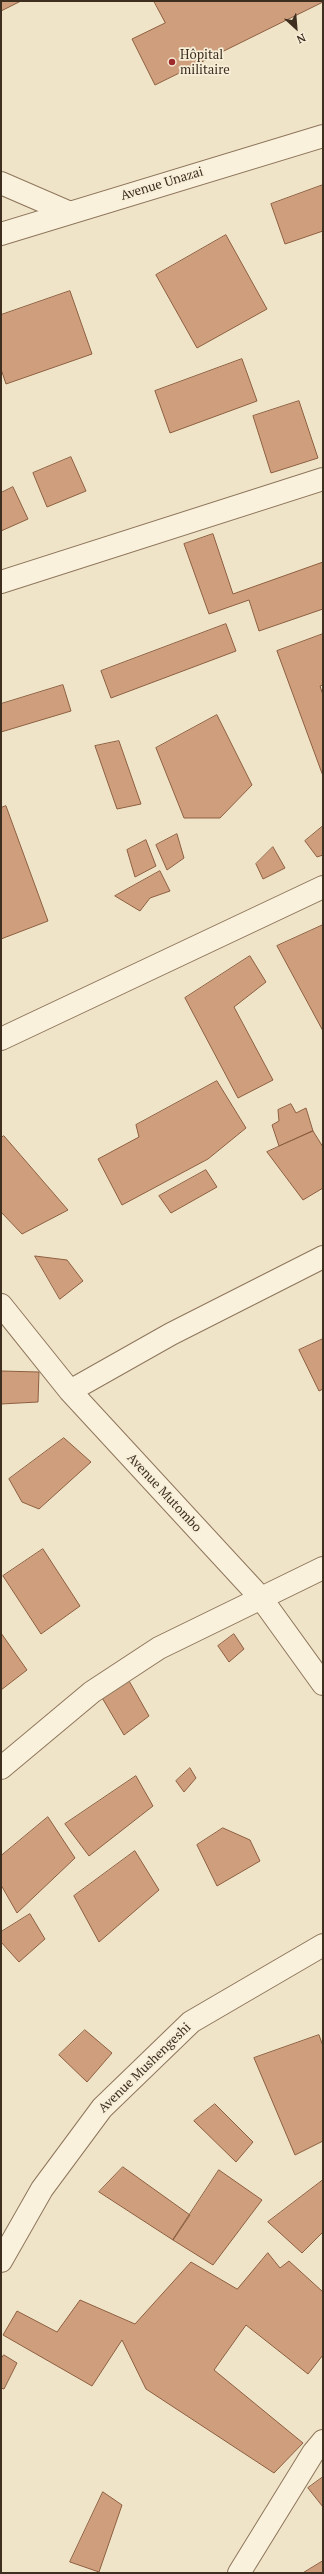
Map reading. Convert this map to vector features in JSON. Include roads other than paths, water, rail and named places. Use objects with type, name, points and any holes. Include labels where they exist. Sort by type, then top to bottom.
[{"type":"street","name":"Avenue Unazai","points":[[1,234],[68,212],[323,136]]},
{"type":"street","points":[[1,183],[68,212]]},
{"type":"street","points":[[1,582],[323,479]]},
{"type":"street","points":[[1,1039],[323,887]]},
{"type":"street","points":[[70,1391],[171,1334],[323,1257]]},
{"type":"street","name":"Avenue Mutombo","points":[[2,1309],[70,1391],[260,1598],[323,1684]]},
{"type":"street","points":[[1,1768],[92,1692],[153,1652],[323,1568]]},
{"type":"street","name":"Avenue Mushengeshi","points":[[1,2261],[42,2189],[102,2108],[191,2022],[323,1945]]},
{"type":"street","points":[[243,2571],[313,2453],[323,2441]]},
{"type":"place","name":"Hôpital militaire","points":[[172,62]]}]
